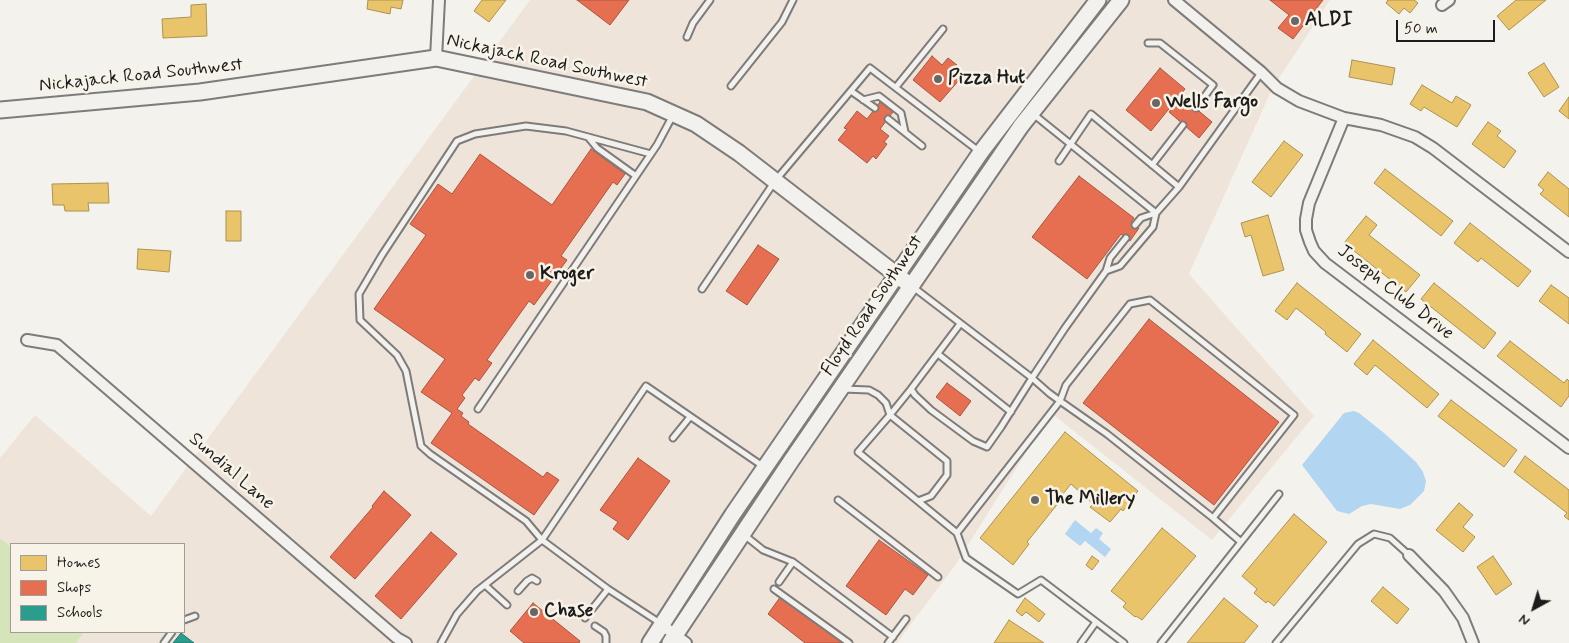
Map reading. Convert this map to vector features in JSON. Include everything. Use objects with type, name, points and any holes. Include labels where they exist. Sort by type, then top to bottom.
[{"type":"main road","name":"Floyd Road Southwest","points":[[650,643],[717,537],[981,152],[1098,0]]},
{"type":"main road","name":"Floyd Road Southwest","points":[[677,640],[743,534],[911,286],[1032,113],[1121,0]]},
{"type":"main road","name":"Nickajack Road Southwest","points":[[0,110],[200,92],[436,58],[646,102],[696,124],[739,153],[911,286]]},
{"type":"street","points":[[436,58],[439,0]]},
{"type":"street","points":[[1174,0],[1261,72],[1277,88],[1299,101],[1344,118],[1381,125],[1415,137],[1433,148],[1569,252]]},
{"type":"street","name":"Joseph Club Drive","points":[[1344,118],[1309,203],[1306,230],[1314,251],[1325,263],[1569,448]]},
{"type":"street","name":"Sundial Lane","points":[[27,340],[57,345],[397,638],[406,643]]},
{"type":"street","points":[[1409,555],[1444,591],[1463,618],[1473,643]]},
{"type":"street","points":[[662,625],[677,640]]},
{"type":"lane","points":[[687,36],[693,23],[710,0]]},
{"type":"lane","points":[[731,86],[782,22],[792,0]]},
{"type":"lane","points":[[896,87],[943,29]]},
{"type":"lane","points":[[1148,43],[1160,43],[1213,85],[1196,108]]},
{"type":"lane","points":[[702,289],[775,182],[870,68],[981,152]]},
{"type":"lane","points":[[1106,271],[1120,266],[1153,227],[1156,213],[1179,187],[1261,72]]},
{"type":"lane","points":[[851,91],[875,108]]},
{"type":"lane","points":[[863,100],[879,96],[901,113],[905,132]]},
{"type":"lane","points":[[1032,113],[1156,213]]},
{"type":"lane","points":[[478,409],[651,154],[674,114]]},
{"type":"lane","points":[[1059,161],[1091,114],[1179,187]]},
{"type":"lane","points":[[888,119],[922,146]]},
{"type":"lane","points":[[1152,165],[1183,125]]},
{"type":"lane","points":[[651,154],[566,131],[526,126],[475,134],[457,141],[382,254],[359,294],[360,320],[397,355],[406,371],[421,446],[526,521],[542,540],[608,589],[662,625]]},
{"type":"lane","points":[[588,136],[597,148],[636,176]]},
{"type":"lane","points":[[1135,225],[1141,218],[1156,213]]},
{"type":"lane","points":[[911,388],[915,395],[931,410],[973,442],[987,447],[1081,305],[1106,271],[1110,258],[1126,238]]},
{"type":"lane","points":[[911,286],[1032,378],[1060,402],[1107,434],[1241,542]]},
{"type":"lane","points":[[957,533],[1060,402],[1066,385],[1130,304],[1150,300],[1294,416],[1213,518]]},
{"type":"lane","points":[[960,324],[890,415],[858,452],[957,533],[966,558],[1018,594],[1041,580],[1124,643]]},
{"type":"lane","points":[[938,354],[1011,412]]},
{"type":"lane","points":[[441,643],[457,614],[477,591],[542,540],[646,386],[765,467]]},
{"type":"lane","points":[[840,389],[869,390],[878,395],[886,403],[890,415],[947,461],[947,475],[931,496],[918,501]]},
{"type":"lane","points":[[673,438],[690,417]]},
{"type":"lane","points":[[1161,643],[1279,494]]},
{"type":"lane","points":[[838,500],[938,577]]},
{"type":"lane","points":[[743,534],[763,550],[793,562],[893,636]]},
{"type":"lane","points":[[1276,643],[1358,544],[1374,534],[1390,538],[1409,555]]},
{"type":"lane","points":[[779,582],[793,562]]},
{"type":"lane","points":[[518,591],[532,578],[538,581]]},
{"type":"lane","points":[[485,585],[507,605]]},
{"type":"lane","points":[[585,618],[608,589]]},
{"type":"lane","points":[[774,589],[848,643]]},
{"type":"lane","points":[[185,620],[196,616]]},
{"type":"lane","points":[[888,643],[906,619]]},
{"type":"lane","points":[[1081,643],[1096,622]]},
{"type":"lane","points":[[595,626],[604,632],[606,643]]},
{"type":"shaded area","points":[[530,0],[1330,0],[1272,89],[1189,274],[1314,416],[1212,540],[1051,413],[956,564],[897,643],[0,643],[0,458],[35,415],[151,516]]},
{"type":"green space","points":[[0,538],[10,546],[10,633],[83,633],[76,643],[0,643]]},
{"type":"water","points":[[1354,411],[1384,433],[1416,462],[1423,472],[1426,481],[1424,491],[1410,505],[1400,509],[1371,504],[1362,506],[1349,514],[1337,511],[1302,465],[1344,413]]},
{"type":"water","points":[[1075,520],[1091,533],[1096,528],[1103,533],[1099,539],[1111,549],[1105,557],[1085,541],[1080,546],[1065,534]]},
{"type":"building: Homes","points":[[368,0],[403,0],[401,9],[391,7],[390,14],[367,9]]},
{"type":"building: Homes","points":[[482,0],[506,0],[489,22],[474,11]]},
{"type":"building: Homes","points":[[1388,0],[1414,0],[1418,3],[1410,13],[1404,8],[1399,14],[1386,3]]},
{"type":"building: Homes","points":[[1516,0],[1546,0],[1509,30],[1497,16]]},
{"type":"building: Homes","points":[[206,4],[207,36],[163,38],[162,19],[191,17],[191,5]]},
{"type":"building: Homes","points":[[1352,60],[1395,68],[1392,85],[1349,77]]},
{"type":"building: Homes","points":[[1544,63],[1559,87],[1544,97],[1528,73]]},
{"type":"building: Homes","points":[[1422,85],[1452,103],[1456,96],[1471,105],[1457,127],[1424,107],[1421,111],[1410,104]]},
{"type":"building: Homes","points":[[1569,97],[1569,119],[1559,111]]},
{"type":"building: Homes","points":[[1488,122],[1501,131],[1497,136],[1516,151],[1504,168],[1472,144]]},
{"type":"building: Homes","points":[[1284,141],[1303,155],[1271,197],[1252,182]]},
{"type":"building: Homes","points":[[1385,169],[1453,221],[1441,236],[1374,183]]},
{"type":"building: Homes","points":[[1548,172],[1569,189],[1569,217],[1540,194],[1544,190],[1538,185]]},
{"type":"building: Homes","points":[[108,183],[109,203],[88,203],[89,211],[65,211],[64,205],[53,205],[52,184]]},
{"type":"building: Homes","points":[[226,211],[241,211],[241,241],[226,241]]},
{"type":"building: Homes","points":[[1268,215],[1284,270],[1263,276],[1251,235],[1245,237],[1241,223]]},
{"type":"building: Homes","points":[[1366,216],[1377,225],[1369,235],[1420,275],[1406,292],[1344,243]]},
{"type":"building: Homes","points":[[1470,223],[1531,271],[1518,287],[1481,258],[1478,262],[1454,243]]},
{"type":"building: Homes","points":[[138,249],[171,251],[169,272],[137,269]]},
{"type":"building: Homes","points":[[1297,283],[1361,334],[1347,352],[1296,308],[1287,320],[1275,311]]},
{"type":"building: Homes","points":[[1434,283],[1496,333],[1484,349],[1421,299]]},
{"type":"building: Homes","points":[[1551,285],[1569,298],[1569,324],[1539,301]]},
{"type":"building: Homes","points":[[1373,340],[1439,394],[1427,408],[1375,365],[1367,375],[1354,364]]},
{"type":"building: Homes","points":[[1510,341],[1564,383],[1567,379],[1569,381],[1569,396],[1561,407],[1497,356]]},
{"type":"building: Homes","points":[[1451,400],[1517,450],[1504,467],[1438,416]]},
{"type":"building: Homes","name":"The Millery","points":[[1065,432],[1138,491],[1123,511],[1121,509],[1110,522],[1090,507],[1093,504],[1071,484],[1062,495],[1064,496],[1027,542],[1029,544],[1013,565],[980,538]]},
{"type":"building: Homes","points":[[1525,456],[1569,490],[1569,520],[1564,516],[1567,513],[1514,472]]},
{"type":"building: Homes","points":[[1459,503],[1473,515],[1463,527],[1475,537],[1463,552],[1436,530]]},
{"type":"building: Homes","points":[[1294,514],[1327,542],[1274,606],[1268,601],[1266,603],[1254,593],[1257,589],[1242,576]]},
{"type":"building: Homes","points":[[1162,528],[1196,556],[1142,620],[1123,607],[1126,603],[1111,591]]},
{"type":"building: Homes","points":[[1092,556],[1099,561],[1092,570],[1086,565]]},
{"type":"building: Homes","points":[[1493,556],[1512,584],[1496,595],[1477,567]]},
{"type":"building: Homes","points":[[1383,587],[1409,609],[1397,624],[1371,601]]},
{"type":"building: Homes","points":[[1025,598],[1045,614],[1039,622],[1026,612],[1022,616],[1016,611]]},
{"type":"building: Homes","points":[[1224,598],[1258,626],[1244,643],[1187,643]]},
{"type":"building: Homes","points":[[1009,620],[1044,643],[994,643]]},
{"type":"building: Shops","points":[[577,0],[629,0],[610,25]]},
{"type":"building: Shops","name":"ALDI","points":[[1270,0],[1323,0],[1293,39],[1278,28],[1289,15]]},
{"type":"building: Shops","points":[[932,56],[942,65],[948,58],[957,65],[951,72],[960,79],[940,102],[913,80]]},
{"type":"building: Shops","points":[[1160,68],[1185,89],[1151,131],[1126,110]]},
{"type":"building: Shops","points":[[1182,97],[1212,122],[1199,138],[1169,112]]},
{"type":"building: Shops","points":[[880,102],[893,112],[880,129],[889,136],[884,142],[887,144],[876,159],[873,156],[867,163],[838,140],[847,129],[844,128],[857,111],[867,119]]},
{"type":"building: Shops","points":[[591,149],[625,174],[617,185],[613,182],[561,256],[567,260],[534,305],[529,301],[487,360],[492,363],[479,381],[475,378],[462,395],[465,398],[457,409],[463,413],[461,416],[469,422],[468,424],[543,477],[547,472],[559,480],[534,515],[431,443],[452,413],[421,392],[445,359],[374,309],[426,235],[410,224],[438,184],[452,194],[480,154],[552,205]]},
{"type":"building: Shops","points":[[1079,176],[1134,218],[1131,222],[1139,228],[1130,241],[1121,234],[1087,279],[1032,237]]},
{"type":"building: Shops","points":[[758,245],[779,259],[747,305],[726,291]]},
{"type":"building: Shops","points":[[1149,319],[1279,422],[1214,505],[1083,403]]},
{"type":"building: Shops","points":[[947,383],[971,401],[960,416],[936,397]]},
{"type":"building: Shops","points":[[638,458],[670,481],[628,540],[613,529],[618,522],[600,510]]},
{"type":"building: Shops","points":[[384,491],[411,515],[355,579],[330,557],[373,507]]},
{"type":"building: Shops","points":[[431,532],[457,554],[401,619],[375,596]]},
{"type":"building: Shops","points":[[879,540],[928,575],[913,595],[905,589],[886,615],[846,586]]},
{"type":"building: Shops","points":[[781,596],[842,643],[805,643],[768,614]]},
{"type":"building: Shops","points":[[533,603],[580,641],[579,643],[524,643],[510,631]]},
{"type":"building: Schools","points":[[181,633],[194,643],[173,643]]},
{"type":"place","name":"ALDI","points":[[1295,21]]},
{"type":"place","name":"Pizza Hut","points":[[938,79]]},
{"type":"place","name":"Wells Fargo","points":[[1156,103]]},
{"type":"place","name":"Kroger","points":[[530,275]]},
{"type":"place","name":"The Millery","points":[[1035,500]]},
{"type":"place","name":"Chase","points":[[534,612]]}]
